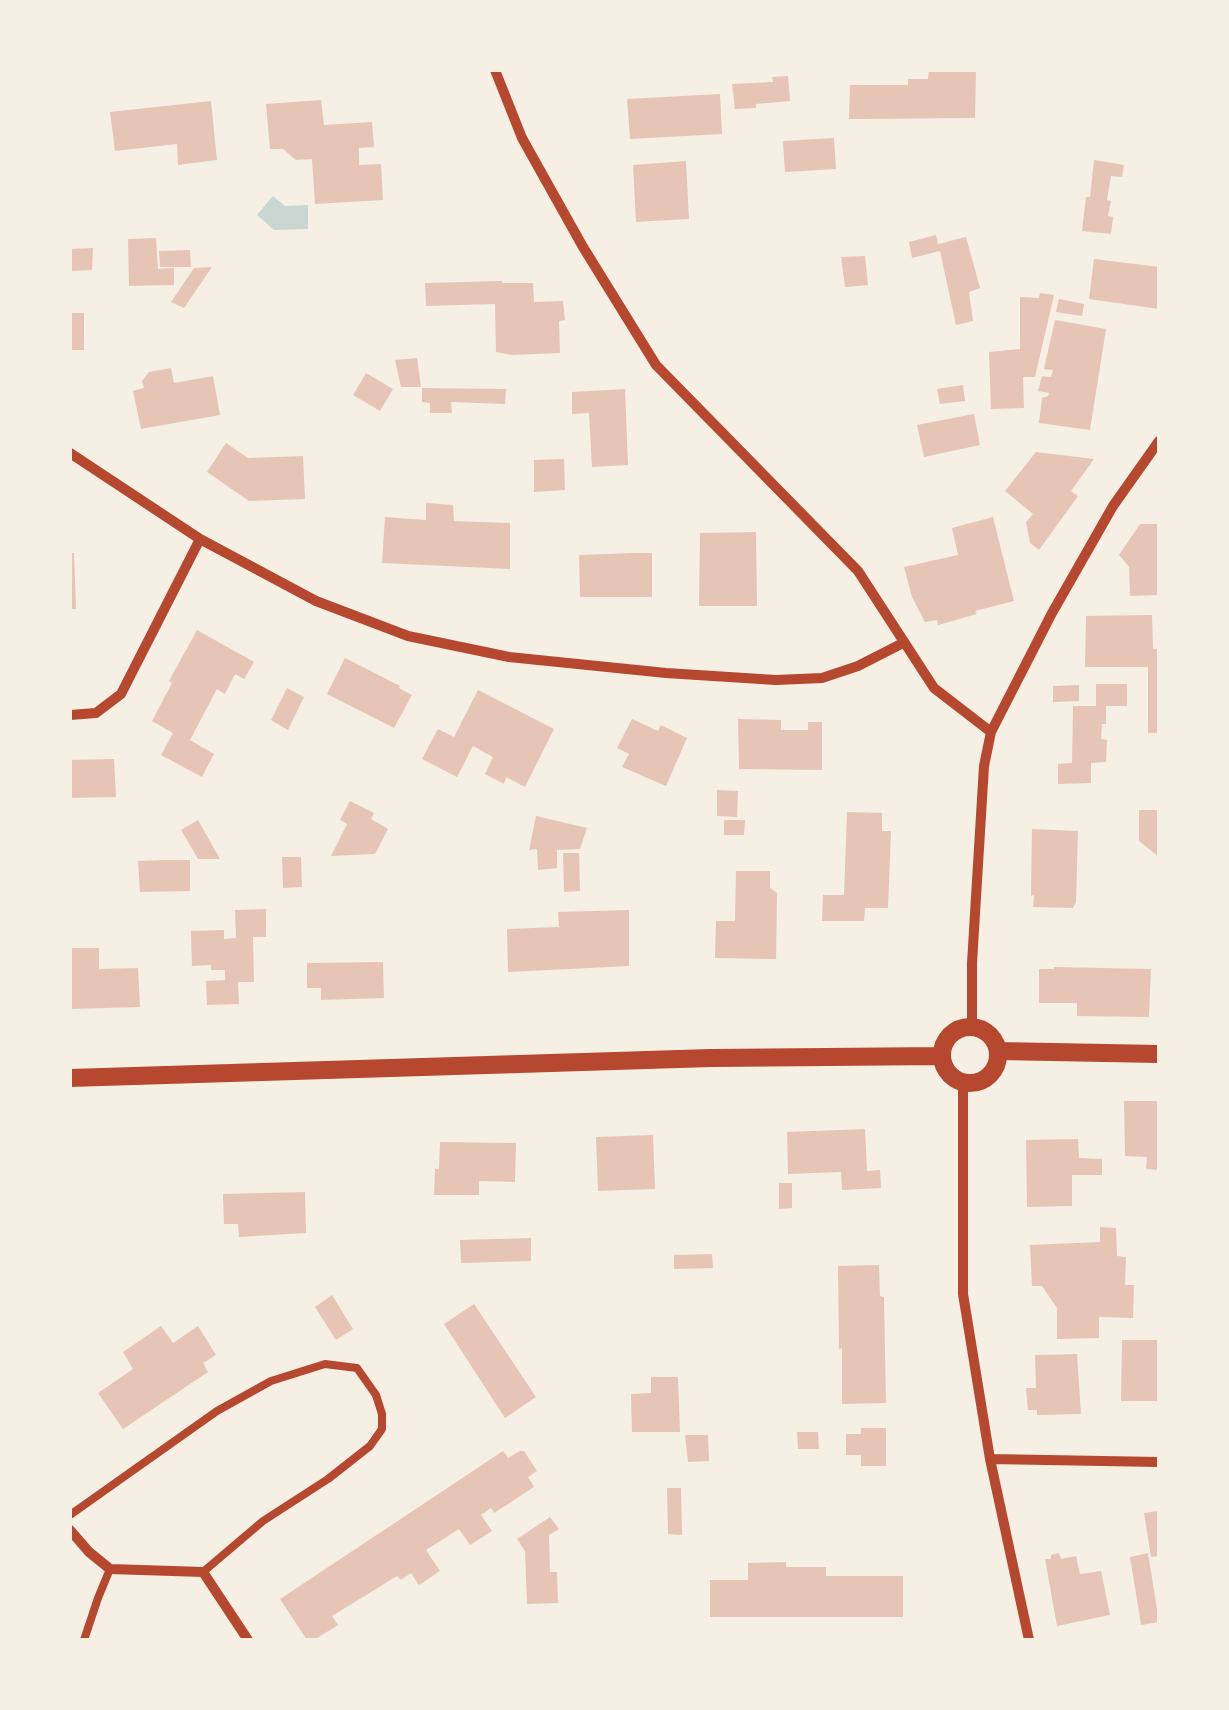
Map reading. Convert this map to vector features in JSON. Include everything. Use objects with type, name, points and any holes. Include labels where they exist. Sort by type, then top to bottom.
[{"type":"street","points":[[494,70],[522,138],[656,365],[858,572],[934,688],[991,732]]},
{"type":"street","points":[[972,1026],[984,766],[991,732],[1052,613],[1114,506],[1159,441]]},
{"type":"street","points":[[70,453],[200,539],[316,600],[408,636],[509,657],[776,680],[822,678],[858,666],[903,643]]},
{"type":"street","points":[[70,715],[96,713],[121,694],[200,539]]},
{"type":"street","points":[[972,1026],[989,1034],[998,1051],[995,1069],[972,1084],[948,1073],[941,1056],[942,1046],[954,1031],[972,1026]]},
{"type":"street","points":[[998,1051],[1159,1054]]},
{"type":"street","points":[[70,1078],[712,1058],[941,1056]]},
{"type":"street","points":[[963,1083],[963,1294],[990,1460],[1029,1640]]},
{"type":"street","points":[[990,1460],[1159,1462]]},
{"type":"street","points":[[70,1530],[110,1570],[204,1572],[248,1640]]},
{"type":"lane","points":[[70,1515],[217,1412],[271,1381],[325,1364],[357,1368],[376,1395],[382,1414],[382,1429],[370,1446],[263,1522],[204,1572]]},
{"type":"lane","points":[[84,1640],[110,1570]]},
{"type":"shaded area","points":[[273,196],[285,206],[308,205],[308,229],[274,230],[257,215]]},
{"type":"building","points":[[929,70],[976,70],[975,118],[849,119],[850,85],[908,85],[908,79],[928,79]]},
{"type":"building","points":[[788,76],[790,101],[735,109],[732,84],[773,82],[772,77]]},
{"type":"building","points":[[720,94],[722,134],[630,139],[627,99]]},
{"type":"building","points":[[321,100],[324,125],[372,122],[374,147],[359,148],[359,165],[381,164],[383,200],[315,204],[312,159],[296,160],[283,149],[270,149],[266,104]]},
{"type":"building","points":[[211,101],[217,160],[178,165],[177,144],[115,151],[110,112]]},
{"type":"building","points":[[834,138],[836,169],[785,172],[783,141]]},
{"type":"building","points":[[1094,160],[1124,165],[1122,177],[1111,176],[1107,200],[1111,201],[1108,216],[1113,217],[1111,234],[1082,231]]},
{"type":"building","points":[[686,161],[689,219],[636,222],[633,165]]},
{"type":"building","points":[[936,235],[938,244],[966,237],[980,288],[969,292],[973,321],[956,325],[940,251],[912,258],[909,242]]},
{"type":"building","points":[[156,238],[158,269],[174,268],[174,285],[129,286],[128,239]]},
{"type":"building","points":[[93,248],[92,270],[70,271],[70,249]]},
{"type":"building","points":[[190,250],[191,267],[160,267],[159,251]]},
{"type":"building","points":[[865,256],[868,285],[845,287],[841,257]]},
{"type":"building","points":[[1094,259],[1159,267],[1159,309],[1089,299]]},
{"type":"building","points":[[212,267],[184,308],[171,302],[194,268]]},
{"type":"building","points":[[425,283],[533,283],[534,302],[563,301],[565,320],[559,321],[560,353],[496,352],[495,304],[426,306]]},
{"type":"building","points":[[1040,293],[1054,295],[1035,377],[1023,377],[1024,408],[991,409],[989,352],[1020,349],[1020,297],[1039,298]]},
{"type":"building","points":[[1059,299],[1084,304],[1082,316],[1056,312]]},
{"type":"building","points":[[70,313],[84,313],[84,350],[70,350]]},
{"type":"building","points":[[1055,320],[1106,329],[1090,430],[1039,423],[1042,398],[1049,393],[1038,391],[1042,376],[1051,377],[1053,370],[1044,369]]},
{"type":"building","points":[[417,358],[421,387],[401,387],[395,360]]},
{"type":"building","points":[[171,368],[174,383],[213,376],[220,415],[141,429],[133,391],[144,388],[142,381],[149,372]]},
{"type":"building","points":[[366,373],[393,389],[380,411],[353,395]]},
{"type":"building","points":[[963,385],[965,401],[940,404],[937,389]]},
{"type":"building","points":[[422,388],[506,389],[505,404],[451,402],[452,413],[430,413],[430,403],[422,402]]},
{"type":"building","points":[[625,389],[628,465],[592,467],[589,413],[572,414],[572,392]]},
{"type":"building","points":[[974,414],[980,445],[924,457],[917,425]]},
{"type":"building","points":[[226,443],[248,458],[303,456],[305,499],[249,501],[207,472]]},
{"type":"building","points":[[1036,452],[1094,459],[1071,491],[1078,496],[1039,550],[1030,543],[1026,522],[1033,514],[1005,491]]},
{"type":"building","points":[[564,459],[565,490],[534,492],[534,460]]},
{"type":"building","points":[[426,503],[453,505],[454,521],[510,523],[510,569],[382,563],[385,517],[426,520]]},
{"type":"building","points":[[993,517],[1014,601],[938,625],[937,620],[925,622],[912,597],[904,567],[958,555],[952,528]]},
{"type":"building","points":[[1140,524],[1159,524],[1159,595],[1130,596],[1129,567],[1119,555]]},
{"type":"building","points":[[756,532],[757,606],[699,606],[700,533]]},
{"type":"building","points":[[70,553],[74,553],[76,609],[70,609]]},
{"type":"building","points":[[652,553],[652,597],[580,597],[579,555]]},
{"type":"building","points":[[1152,615],[1153,649],[1159,649],[1159,733],[1148,733],[1148,667],[1085,667],[1086,616]]},
{"type":"building","points":[[197,630],[254,662],[244,679],[235,674],[225,694],[217,689],[190,740],[214,754],[202,777],[161,755],[173,733],[152,721]]},
{"type":"building","points":[[345,658],[412,695],[394,728],[327,694]]},
{"type":"building","points":[[1096,684],[1127,684],[1127,706],[1106,706],[1101,739],[1107,740],[1106,762],[1091,763],[1091,783],[1058,784],[1058,764],[1072,763],[1073,706],[1096,706]]},
{"type":"building","points":[[1079,685],[1079,701],[1053,702],[1053,686]]},
{"type":"building","points":[[287,688],[304,697],[288,730],[271,720]]},
{"type":"building","points":[[478,690],[554,729],[525,787],[506,777],[504,784],[485,774],[493,757],[473,746],[457,777],[422,759],[438,729],[454,737]]},
{"type":"building","points":[[632,719],[658,731],[661,725],[687,738],[666,786],[622,767],[629,754],[617,748]]},
{"type":"building","points":[[738,719],[781,720],[781,730],[808,730],[808,722],[822,722],[822,770],[739,769]]},
{"type":"building","points":[[114,759],[116,797],[70,798],[70,760]]},
{"type":"building","points":[[717,790],[738,791],[737,817],[717,816]]},
{"type":"building","points":[[350,801],[374,813],[371,819],[388,829],[375,854],[331,856],[347,824],[340,820]]},
{"type":"building","points":[[1139,810],[1159,810],[1159,857],[1139,841]]},
{"type":"building","points":[[847,812],[882,813],[882,831],[891,831],[888,908],[865,908],[864,921],[822,921],[823,895],[844,895]]},
{"type":"building","points":[[536,816],[587,828],[580,849],[557,850],[557,868],[538,870],[537,849],[529,850]]},
{"type":"building","points":[[198,820],[220,859],[198,859],[181,830]]},
{"type":"building","points":[[724,820],[745,820],[744,835],[724,835]]},
{"type":"building","points":[[1032,829],[1078,831],[1073,908],[1033,907]]},
{"type":"building","points":[[563,853],[579,853],[580,891],[564,892]]},
{"type":"building","points":[[282,857],[301,857],[302,887],[283,888]]},
{"type":"building","points":[[190,860],[190,891],[140,892],[138,861]]},
{"type":"building","points":[[736,871],[770,871],[770,888],[777,893],[776,959],[715,958],[716,921],[735,921]]},
{"type":"building","points":[[266,909],[266,937],[253,937],[254,982],[238,982],[239,1004],[207,1005],[206,981],[225,980],[225,970],[211,970],[211,965],[192,966],[191,931],[224,930],[224,939],[236,938],[235,910]]},
{"type":"building","points":[[629,910],[629,966],[508,972],[507,929],[559,927],[558,912]]},
{"type":"building","points":[[70,948],[99,948],[99,969],[138,968],[140,1007],[70,1009]]},
{"type":"building","points":[[383,962],[384,998],[321,1000],[321,988],[307,988],[307,963]]},
{"type":"building","points":[[1039,969],[1151,969],[1149,1017],[1077,1016],[1077,1003],[1039,1003]]},
{"type":"building","points":[[1124,1101],[1159,1101],[1159,1170],[1146,1169],[1147,1157],[1125,1156]]},
{"type":"building","points":[[865,1129],[867,1171],[880,1170],[881,1188],[842,1190],[841,1172],[788,1174],[787,1132]]},
{"type":"building","points":[[653,1135],[655,1189],[598,1191],[596,1137]]},
{"type":"building","points":[[1078,1139],[1079,1158],[1102,1159],[1102,1175],[1072,1175],[1072,1206],[1027,1207],[1026,1140]]},
{"type":"building","points":[[440,1142],[516,1143],[515,1182],[479,1181],[479,1195],[434,1195]]},
{"type":"building","points":[[779,1183],[792,1183],[792,1208],[779,1209]]},
{"type":"building","points":[[305,1192],[306,1233],[239,1237],[238,1224],[224,1224],[223,1194]]},
{"type":"building","points":[[1100,1227],[1116,1228],[1117,1256],[1126,1257],[1125,1285],[1134,1285],[1133,1318],[1099,1317],[1099,1338],[1057,1339],[1057,1308],[1042,1286],[1032,1286],[1030,1245],[1100,1242]]},
{"type":"building","points":[[531,1238],[531,1261],[461,1263],[460,1240]]},
{"type":"building","points":[[712,1254],[713,1268],[674,1269],[674,1255]]},
{"type":"building","points":[[879,1265],[880,1296],[884,1297],[886,1403],[842,1404],[838,1266]]},
{"type":"building","points":[[332,1295],[353,1329],[336,1340],[315,1307]]},
{"type":"building","points":[[474,1304],[536,1397],[505,1418],[444,1324]]},
{"type":"building","points":[[161,1326],[173,1343],[198,1326],[216,1355],[203,1363],[208,1372],[123,1429],[98,1393],[133,1369],[123,1352]]},
{"type":"building","points":[[1122,1340],[1159,1340],[1159,1401],[1121,1401]]},
{"type":"building","points":[[1077,1354],[1081,1414],[1037,1415],[1037,1410],[1028,1410],[1026,1388],[1036,1388],[1035,1355]]},
{"type":"building","points":[[651,1377],[678,1377],[680,1432],[632,1432],[631,1394],[651,1393]]},
{"type":"building","points":[[861,1428],[886,1428],[886,1466],[861,1466],[861,1455],[846,1455],[846,1434],[861,1434]]},
{"type":"building","points":[[797,1432],[818,1432],[819,1449],[798,1449]]},
{"type":"building","points":[[685,1435],[708,1435],[709,1461],[688,1462]]},
{"type":"building","points":[[503,1451],[508,1458],[524,1451],[537,1471],[528,1477],[534,1487],[494,1513],[491,1508],[481,1515],[492,1531],[470,1545],[459,1529],[426,1550],[440,1571],[419,1585],[411,1573],[401,1580],[397,1576],[332,1616],[338,1625],[314,1640],[307,1640],[280,1599]]},
{"type":"building","points":[[667,1488],[681,1488],[682,1535],[668,1534]]},
{"type":"building","points":[[1159,1511],[1159,1556],[1151,1557],[1144,1513]]},
{"type":"building","points":[[550,1517],[559,1529],[549,1535],[550,1572],[557,1572],[558,1603],[527,1604],[525,1551],[517,1539]]},
{"type":"building","points":[[1059,1553],[1061,1559],[1076,1556],[1080,1574],[1101,1571],[1110,1615],[1057,1626],[1045,1559]]},
{"type":"building","points":[[1148,1553],[1159,1622],[1141,1625],[1130,1557]]},
{"type":"building","points":[[786,1562],[786,1567],[826,1567],[826,1576],[903,1576],[903,1617],[710,1617],[710,1580],[748,1580],[748,1563]]}]
